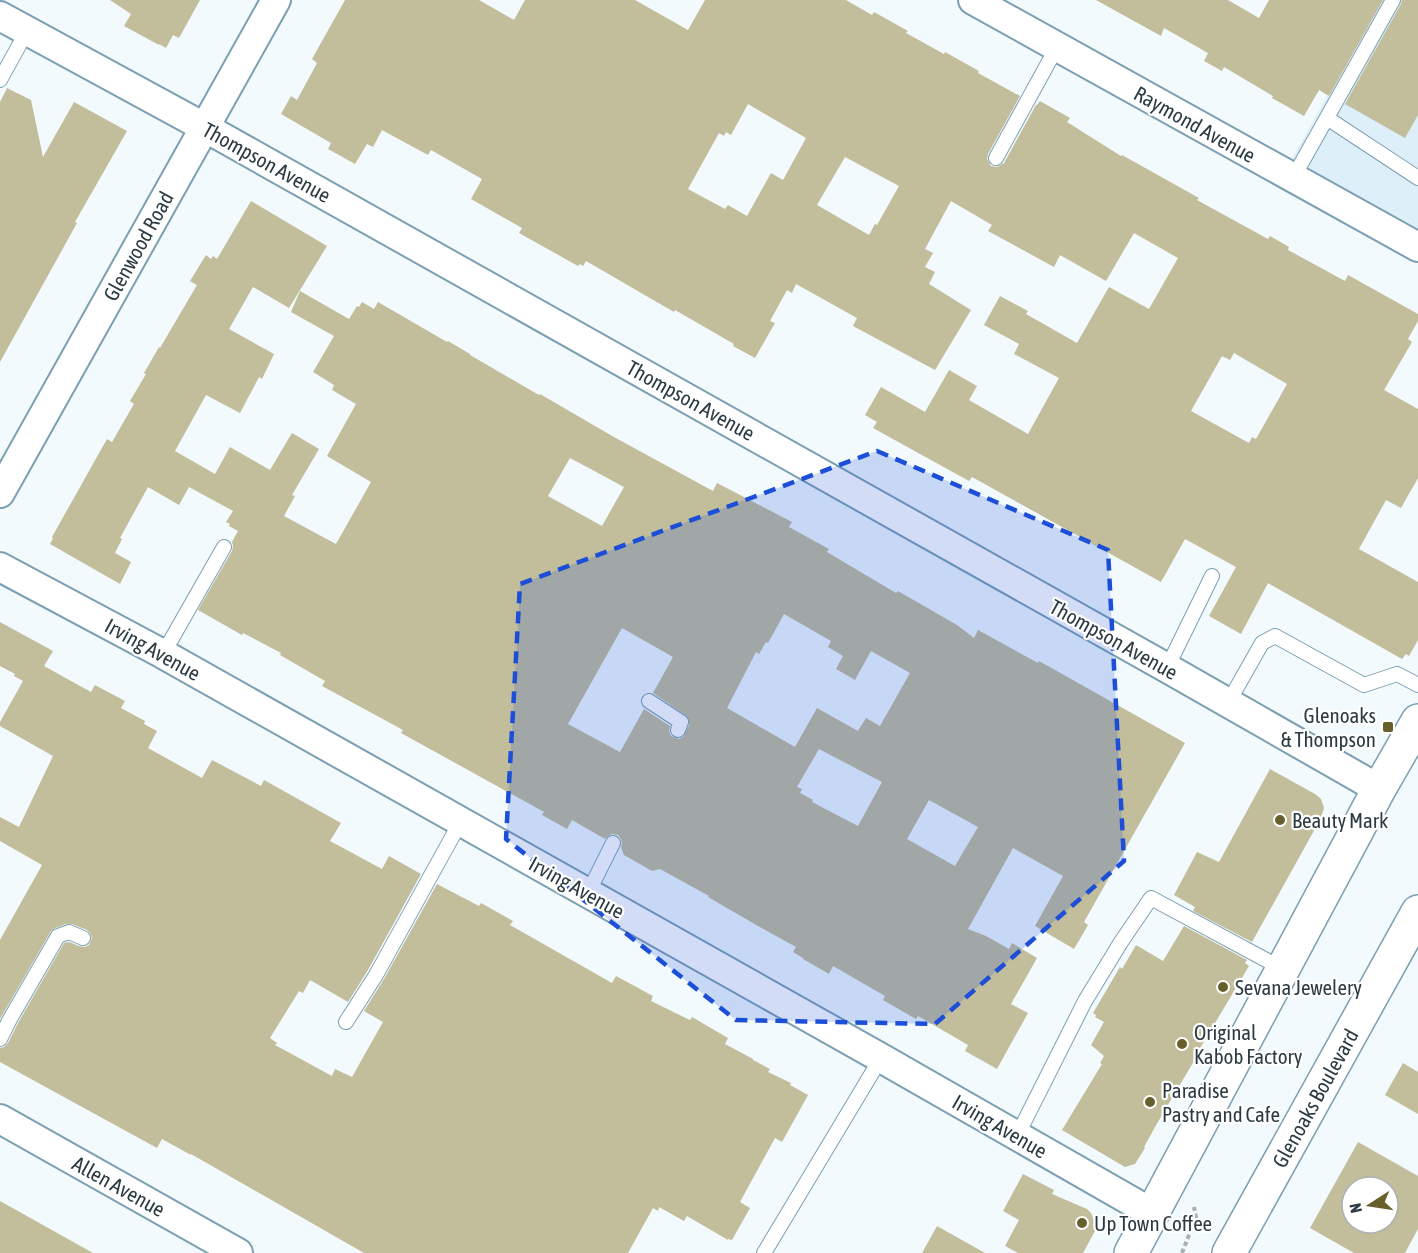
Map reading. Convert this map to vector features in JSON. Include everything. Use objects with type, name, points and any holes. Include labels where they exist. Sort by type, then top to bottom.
[{"type":"main road","points":[[1131,1253],[1379,789],[1418,721]]},
{"type":"main road","name":"Glenoaks Boulevard","points":[[1229,1253],[1418,912]]},
{"type":"street","name":"Glenwood Road","points":[[0,493],[276,0]]},
{"type":"street","name":"Raymond Avenue","points":[[973,0],[1418,247]]},
{"type":"street","name":"Thompson Avenue","points":[[0,15],[204,127],[1379,789]]},
{"type":"street","name":"Irving Avenue","points":[[0,567],[163,654],[461,821],[1152,1213]]},
{"type":"street","name":"Allen Avenue","points":[[0,1119],[238,1253]]},
{"type":"lane","points":[[1293,178],[1393,0]]},
{"type":"lane","points":[[0,81],[27,31]]},
{"type":"lane","points":[[996,158],[1057,47]]},
{"type":"lane","points":[[1327,118],[1418,178]]},
{"type":"lane","points":[[163,654],[224,547]]},
{"type":"lane","points":[[1167,668],[1212,576]]},
{"type":"lane","points":[[1228,703],[1262,643],[1275,636],[1364,685],[1397,674],[1418,685]]},
{"type":"lane","points":[[648,701],[681,722],[678,730]]},
{"type":"lane","points":[[346,1022],[376,975],[461,821]]},
{"type":"lane","points":[[588,893],[613,843]]},
{"type":"lane","points":[[1017,1136],[1085,1001],[1151,898],[1282,969]]},
{"type":"lane","points":[[0,1039],[58,936],[69,932],[83,938]]},
{"type":"lane","points":[[764,1253],[881,1058]]},
{"type":"path","points":[[1182,1253],[1196,1217],[1194,1207]]},
{"type":"highlighted area","points":[[877,451],[1108,550],[1124,861],[935,1024],[736,1020],[506,839],[520,584]]},
{"type":"shaded area","points":[[1381,0],[1418,0],[1418,228],[1291,161]]},
{"type":"building","points":[[110,0],[200,0],[179,38],[173,35],[166,48],[124,26],[131,14]]},
{"type":"building","points":[[345,0],[479,0],[514,20],[525,0],[635,0],[688,30],[705,0],[846,0],[872,15],[874,12],[908,31],[906,33],[944,54],[945,52],[1020,96],[988,154],[987,159],[991,166],[997,167],[1004,163],[1040,101],[1070,118],[1067,122],[1121,156],[1199,198],[1197,200],[1268,239],[1270,236],[1289,247],[1288,250],[1345,281],[1348,275],[1418,314],[1418,321],[1408,339],[1412,342],[1384,390],[1418,409],[1418,478],[1401,508],[1386,500],[1359,549],[1418,582],[1418,640],[1409,656],[1406,654],[1402,659],[1268,583],[1241,634],[1209,616],[1236,567],[1185,539],[1161,582],[972,477],[969,481],[873,428],[877,422],[865,415],[881,387],[925,412],[949,370],[977,386],[969,400],[1028,434],[1059,378],[1014,354],[1019,344],[984,325],[1000,296],[1028,311],[1026,314],[1077,343],[1109,287],[1149,309],[1178,258],[1134,233],[1106,281],[1060,255],[1054,267],[988,231],[992,225],[951,201],[925,249],[933,253],[925,267],[935,272],[929,284],[971,310],[935,370],[853,326],[857,318],[796,284],[792,293],[787,290],[770,321],[775,323],[755,358],[675,310],[674,312],[586,261],[583,266],[580,264],[578,266],[519,233],[522,228],[471,199],[482,179],[431,150],[428,155],[382,130],[373,147],[367,144],[355,164],[328,149],[331,143],[281,114],[291,96],[297,100],[317,63],[312,59]],"holes":[[[748,104],[806,138],[783,180],[771,173],[747,216],[728,205],[725,209],[688,189],[719,133],[724,136],[726,132],[731,135]],[[845,157],[899,186],[869,235],[817,205]],[[1234,353],[1287,384],[1256,439],[1252,437],[1249,443],[1191,411],[1222,356],[1230,360]]]},
{"type":"building","points":[[1096,0],[1228,0],[1259,18],[1269,0],[1383,0],[1329,96],[1319,90],[1304,116],[1224,67],[1222,71],[1204,61],[1208,53],[1164,28],[1161,36]]},
{"type":"building","points":[[1402,0],[1418,0],[1418,115],[1405,138],[1345,104]]},
{"type":"building","points":[[7,88],[31,100],[43,157],[74,102],[127,131],[0,362],[0,102]]},
{"type":"building","points":[[251,201],[327,246],[289,308],[253,287],[229,329],[274,354],[262,379],[259,377],[240,413],[206,395],[175,451],[215,474],[230,447],[270,470],[292,433],[319,449],[292,495],[295,496],[284,516],[336,544],[371,482],[327,456],[356,404],[332,390],[334,385],[313,372],[334,336],[291,312],[300,291],[349,319],[362,302],[374,309],[378,302],[539,395],[713,491],[717,483],[792,522],[789,527],[829,549],[827,552],[896,593],[898,591],[957,625],[974,638],[978,630],[1038,663],[1039,661],[1185,743],[1084,922],[1088,925],[1074,949],[1035,926],[1063,876],[1013,848],[968,929],[1009,949],[1012,943],[1037,958],[1011,1004],[1028,1013],[997,1069],[965,1051],[968,1045],[918,1016],[916,1019],[883,1000],[885,996],[833,966],[829,974],[793,952],[796,947],[709,896],[660,869],[652,871],[624,855],[618,835],[612,834],[605,839],[572,820],[567,829],[542,815],[544,812],[401,733],[403,730],[322,686],[325,681],[280,655],[281,653],[243,633],[242,635],[198,610],[232,551],[232,542],[238,531],[226,522],[233,511],[189,487],[179,505],[148,487],[120,538],[122,539],[115,553],[131,562],[120,584],[50,544],[107,439],[112,442],[134,404],[130,401],[146,374],[144,373],[197,285],[190,281],[206,255],[211,259],[213,256],[217,259]],"holes":[[[570,458],[624,487],[602,526],[548,496]],[[784,614],[831,641],[828,647],[843,656],[836,669],[855,680],[871,651],[910,673],[880,726],[866,718],[858,731],[817,708],[795,747],[727,708],[756,652],[759,654],[766,642],[768,643]],[[622,628],[673,657],[653,693],[688,717],[689,725],[683,737],[679,739],[671,736],[670,726],[644,709],[620,752],[568,724]],[[819,749],[882,782],[858,826],[812,802],[813,800],[800,793],[802,789],[797,787]],[[929,800],[978,827],[955,866],[907,839]]]},
{"type":"building","points":[[0,622],[53,651],[44,666],[91,692],[95,685],[125,701],[121,708],[145,721],[144,724],[157,731],[148,748],[202,778],[212,760],[261,786],[264,780],[341,823],[330,841],[382,869],[389,856],[421,874],[348,1002],[310,980],[303,993],[299,991],[270,1038],[277,1043],[275,1045],[332,1076],[335,1069],[352,1077],[383,1022],[364,1011],[437,884],[479,906],[481,903],[513,921],[510,925],[612,983],[616,976],[653,996],[651,1001],[690,1020],[692,1017],[728,1038],[725,1044],[770,1069],[768,1072],[791,1083],[790,1085],[808,1095],[782,1142],[775,1138],[740,1202],[750,1208],[732,1240],[728,1240],[687,1216],[684,1221],[659,1207],[658,1211],[653,1208],[628,1253],[364,1253],[191,1154],[162,1139],[157,1148],[0,1062],[0,1048],[8,1043],[64,943],[69,942],[85,947],[89,945],[92,938],[87,930],[72,924],[66,924],[51,931],[0,1019],[0,940],[42,865],[0,841],[0,817],[19,827],[53,756],[0,726],[0,722],[23,681],[0,666]]},
{"type":"building","points":[[1270,769],[1315,794],[1321,799],[1324,808],[1321,818],[1252,942],[1193,911],[1195,907],[1174,895],[1197,852],[1219,862]]},
{"type":"building","points":[[1184,926],[1247,960],[1245,963],[1249,966],[1193,1060],[1145,1148],[1135,1164],[1125,1167],[1062,1130],[1102,1064],[1100,1063],[1104,1056],[1091,1045],[1104,1022],[1095,1017],[1093,1013],[1120,967],[1122,969],[1136,945],[1163,961]]},
{"type":"building","points":[[1403,1063],[1418,1072],[1418,1114],[1385,1095]]},
{"type":"building","points":[[1358,1142],[1418,1176],[1418,1229],[1405,1253],[1354,1253],[1310,1228]]},
{"type":"building","points":[[1023,1174],[1054,1190],[1052,1194],[1087,1209],[1091,1213],[1095,1231],[1083,1253],[1018,1253],[1005,1246],[1019,1220],[1003,1211]]},
{"type":"building","points":[[0,1201],[93,1253],[0,1253]]},
{"type":"building","points":[[937,1226],[985,1253],[922,1253]]},
{"type":"place","name":"Glenoaks & Thompson","points":[[1388,727]]},
{"type":"place","name":"Beauty Mark","points":[[1280,820]]},
{"type":"place","name":"Sevana Jewelery","points":[[1223,987]]},
{"type":"place","name":"Original Kabob Factory","points":[[1182,1044]]},
{"type":"place","name":"Paradise Pastry and Cafe","points":[[1150,1102]]},
{"type":"place","name":"Up Town Coffee","points":[[1082,1223]]}]
